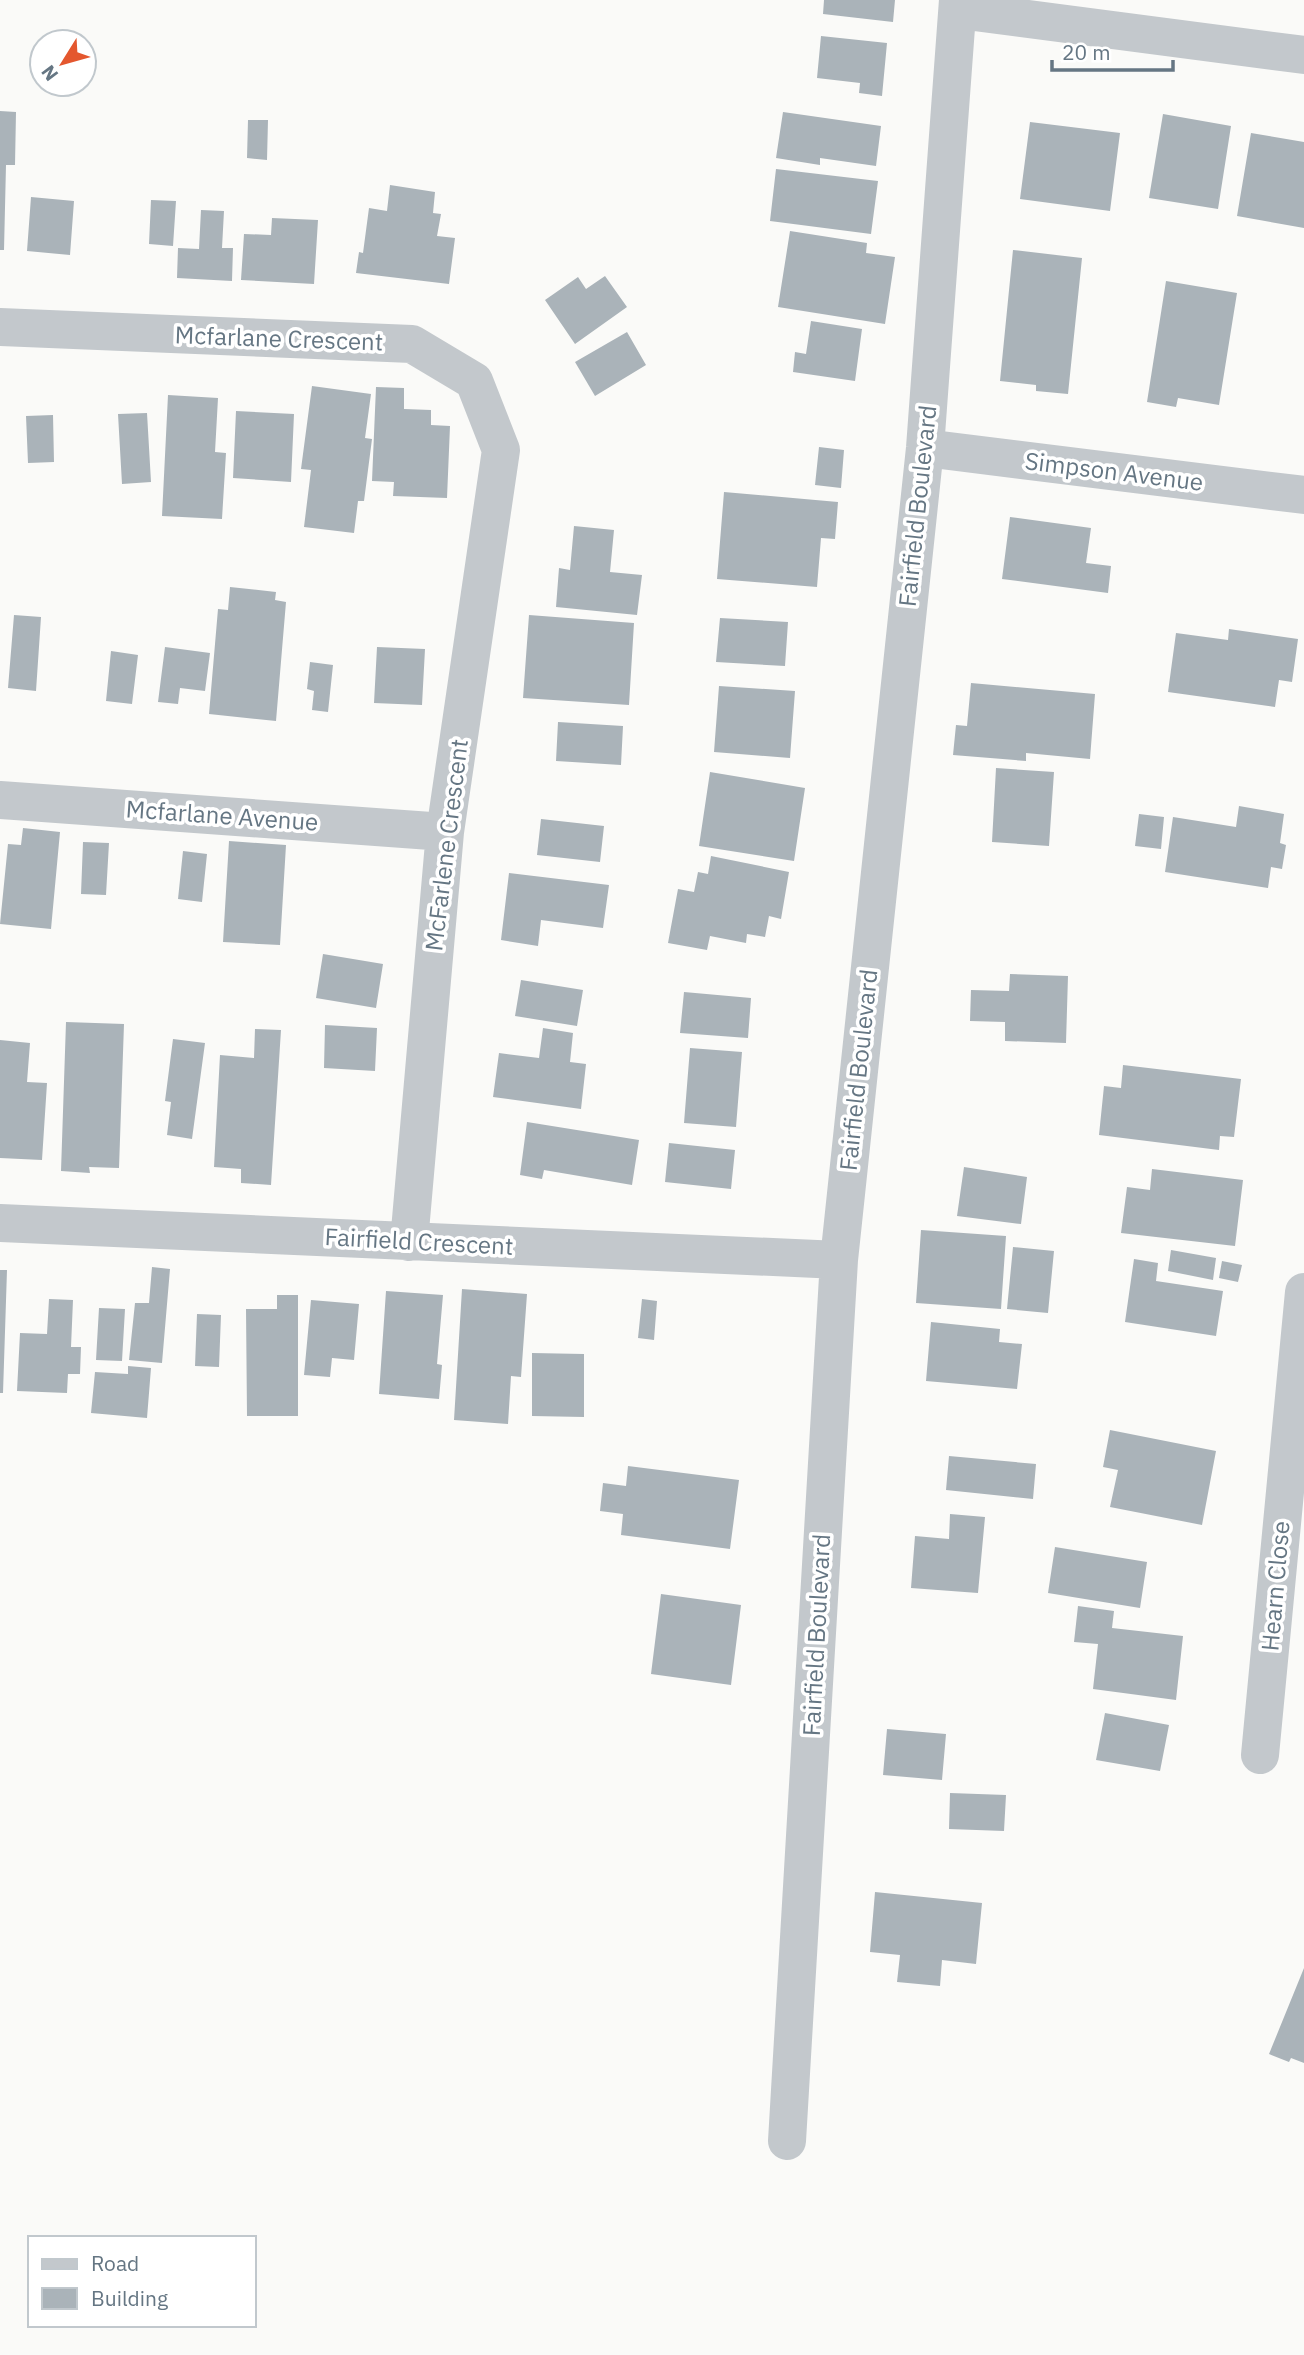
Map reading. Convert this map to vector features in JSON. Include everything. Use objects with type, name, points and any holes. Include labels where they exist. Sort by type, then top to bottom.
[{"type":"street","points":[[958,5],[1304,55]]},
{"type":"street","name":"Fairfield Boulevard","points":[[787,2141],[839,1261],[925,448],[958,5]]},
{"type":"street","name":"Mcfarlane Crescent","points":[[0,327],[412,344],[474,381],[501,450]]},
{"type":"street","name":"Simpson Avenue","points":[[925,448],[1304,495]]},
{"type":"street","name":"McFarlene Crescent","points":[[409,1242],[445,832],[501,450]]},
{"type":"street","name":"Mcfarlane Avenue","points":[[0,800],[445,832]]},
{"type":"street","name":"Fairfield Crescent","points":[[0,1223],[839,1261]]},
{"type":"street","name":"Hearn Close","points":[[1260,1755],[1304,1292]]},
{"type":"building","points":[[824,0],[895,0],[893,22],[823,14]]},
{"type":"building","points":[[821,36],[887,43],[882,96],[859,93],[860,83],[817,78]]},
{"type":"building","points":[[0,111],[16,112],[15,165],[6,165],[4,250],[0,250]]},
{"type":"building","points":[[783,112],[881,126],[876,166],[820,158],[820,165],[776,158]]},
{"type":"building","points":[[1163,114],[1231,126],[1218,209],[1149,198]]},
{"type":"building","points":[[248,120],[268,120],[267,160],[247,158]]},
{"type":"building","points":[[1030,122],[1120,133],[1110,211],[1020,199]]},
{"type":"building","points":[[1251,133],[1304,142],[1304,228],[1237,216]]},
{"type":"building","points":[[776,169],[878,181],[871,234],[770,221]]},
{"type":"building","points":[[390,185],[435,192],[433,213],[441,214],[437,236],[455,238],[449,284],[356,273],[359,252],[363,253],[369,208],[387,211]]},
{"type":"building","points":[[31,197],[74,201],[70,255],[27,251]]},
{"type":"building","points":[[151,200],[176,201],[173,246],[149,244]]},
{"type":"building","points":[[201,210],[224,211],[222,248],[233,248],[232,281],[177,278],[178,248],[199,249]]},
{"type":"building","points":[[272,218],[318,220],[314,284],[241,280],[244,234],[271,235]]},
{"type":"building","points":[[790,231],[867,243],[866,253],[895,257],[885,324],[778,307]]},
{"type":"building","points":[[1013,250],[1082,258],[1068,394],[1036,391],[1036,385],[1000,381]]},
{"type":"building","points":[[605,276],[627,307],[575,344],[545,300],[578,277],[586,289]]},
{"type":"building","points":[[1166,281],[1237,293],[1219,405],[1178,398],[1176,407],[1147,402]]},
{"type":"building","points":[[811,321],[862,329],[855,381],[793,372],[795,352],[806,354]]},
{"type":"building","points":[[627,332],[646,365],[595,396],[575,362]]},
{"type":"building","points":[[312,386],[371,394],[365,438],[372,439],[364,501],[358,501],[354,533],[304,527],[311,470],[301,469]]},
{"type":"building","points":[[376,387],[404,388],[404,409],[431,410],[431,425],[450,426],[447,498],[393,496],[394,482],[372,481]]},
{"type":"building","points":[[168,395],[218,398],[215,452],[226,453],[222,519],[162,516]]},
{"type":"building","points":[[236,411],[294,414],[291,482],[233,478]]},
{"type":"building","points":[[147,413],[151,482],[122,484],[118,414]]},
{"type":"building","points":[[53,415],[54,462],[28,463],[26,416]]},
{"type":"building","points":[[819,447],[844,450],[841,488],[815,485]]},
{"type":"building","points":[[724,492],[838,502],[835,539],[821,538],[817,587],[717,579]]},
{"type":"building","points":[[1010,517],[1091,528],[1086,563],[1111,566],[1108,593],[1002,579]]},
{"type":"building","points":[[574,526],[614,530],[610,572],[642,575],[637,615],[556,607],[559,568],[570,570]]},
{"type":"building","points":[[230,587],[276,592],[275,600],[286,602],[276,721],[209,714],[218,609],[228,610]]},
{"type":"building","points":[[14,615],[41,617],[36,691],[8,688]]},
{"type":"building","points":[[529,615],[634,623],[629,705],[523,698]]},
{"type":"building","points":[[720,618],[788,622],[785,666],[716,662]]},
{"type":"building","points":[[1229,629],[1298,639],[1292,682],[1279,680],[1275,707],[1168,692],[1176,633],[1228,640]]},
{"type":"building","points":[[165,647],[210,653],[205,691],[180,688],[178,704],[158,702]]},
{"type":"building","points":[[377,647],[425,649],[422,705],[374,703]]},
{"type":"building","points":[[111,651],[138,655],[132,704],[106,701]]},
{"type":"building","points":[[310,662],[333,665],[328,712],[312,710],[314,691],[307,689]]},
{"type":"building","points":[[971,683],[1095,694],[1090,759],[1026,753],[1026,761],[953,755],[956,725],[967,726]]},
{"type":"building","points":[[719,686],[795,691],[790,758],[714,752]]},
{"type":"building","points":[[558,722],[623,726],[621,765],[556,761]]},
{"type":"building","points":[[996,768],[1054,772],[1049,846],[992,842]]},
{"type":"building","points":[[710,772],[805,788],[794,861],[699,846]]},
{"type":"building","points":[[1239,806],[1284,814],[1280,843],[1286,845],[1282,869],[1271,867],[1268,888],[1165,872],[1173,817],[1236,827]]},
{"type":"building","points":[[1139,814],[1164,817],[1161,849],[1135,846]]},
{"type":"building","points":[[541,819],[604,826],[600,862],[537,855]]},
{"type":"building","points":[[23,828],[60,832],[51,929],[0,924],[8,844],[21,845]]},
{"type":"building","points":[[229,841],[286,845],[280,945],[223,942]]},
{"type":"building","points":[[83,842],[109,843],[106,895],[81,894]]},
{"type":"building","points":[[183,851],[207,854],[202,902],[178,899]]},
{"type":"building","points":[[711,856],[789,872],[781,919],[769,916],[765,937],[747,934],[746,943],[710,936],[707,950],[668,943],[678,889],[694,892],[698,872],[708,874]]},
{"type":"building","points":[[509,873],[609,885],[603,928],[541,920],[538,946],[501,940]]},
{"type":"building","points":[[323,954],[383,964],[376,1008],[316,998]]},
{"type":"building","points":[[1010,974],[1068,976],[1066,1043],[1005,1041],[1005,1022],[970,1021],[971,990],[1009,991]]},
{"type":"building","points":[[521,980],[583,990],[577,1026],[515,1016]]},
{"type":"building","points":[[684,992],[751,998],[748,1038],[680,1033]]},
{"type":"building","points":[[66,1022],[124,1024],[119,1168],[89,1167],[90,1173],[61,1171]]},
{"type":"building","points":[[325,1025],[377,1028],[375,1071],[324,1068]]},
{"type":"building","points":[[543,1028],[573,1033],[570,1062],[586,1064],[581,1109],[493,1097],[499,1053],[539,1058]]},
{"type":"building","points":[[255,1029],[281,1030],[271,1185],[241,1183],[241,1169],[214,1167],[220,1055],[254,1058]]},
{"type":"building","points":[[173,1039],[205,1043],[192,1139],[167,1135],[171,1102],[165,1101]]},
{"type":"building","points":[[0,1040],[30,1043],[27,1082],[47,1083],[42,1160],[0,1158]]},
{"type":"building","points":[[690,1048],[742,1052],[736,1127],[684,1123]]},
{"type":"building","points":[[1123,1065],[1241,1079],[1234,1137],[1220,1136],[1219,1150],[1099,1135],[1104,1086],[1121,1088]]},
{"type":"building","points":[[527,1122],[639,1140],[632,1185],[544,1170],[542,1179],[520,1175]]},
{"type":"building","points":[[669,1143],[735,1150],[731,1189],[665,1182]]},
{"type":"building","points":[[964,1167],[1027,1177],[1021,1224],[957,1216]]},
{"type":"building","points":[[1152,1169],[1243,1180],[1235,1246],[1121,1233],[1127,1187],[1150,1190]]},
{"type":"building","points":[[921,1230],[1006,1236],[1001,1309],[916,1303]]},
{"type":"building","points":[[1013,1247],[1054,1251],[1048,1313],[1007,1309]]},
{"type":"building","points":[[1171,1250],[1216,1258],[1213,1280],[1168,1271]]},
{"type":"building","points":[[1134,1259],[1158,1263],[1156,1281],[1223,1291],[1216,1336],[1125,1322]]},
{"type":"building","points":[[1222,1261],[1242,1265],[1238,1282],[1219,1278]]},
{"type":"building","points":[[152,1267],[170,1269],[162,1363],[129,1360],[135,1303],[149,1303]]},
{"type":"building","points":[[0,1270],[7,1270],[3,1393],[0,1393]]},
{"type":"building","points":[[462,1289],[527,1294],[521,1377],[511,1376],[508,1424],[454,1420]]},
{"type":"building","points":[[386,1291],[443,1295],[437,1364],[442,1365],[439,1399],[379,1394]]},
{"type":"building","points":[[277,1295],[298,1295],[298,1416],[247,1416],[246,1309],[277,1309]]},
{"type":"building","points":[[49,1299],[73,1300],[71,1347],[81,1347],[80,1374],[68,1374],[67,1393],[17,1391],[20,1333],[47,1334]]},
{"type":"building","points":[[642,1299],[657,1301],[654,1340],[638,1338]]},
{"type":"building","points":[[311,1300],[359,1304],[354,1360],[332,1358],[330,1377],[304,1375]]},
{"type":"building","points":[[99,1308],[125,1309],[122,1361],[96,1360]]},
{"type":"building","points":[[197,1314],[221,1315],[219,1367],[195,1366]]},
{"type":"building","points":[[931,1322],[1000,1329],[999,1342],[1022,1344],[1017,1389],[926,1381]]},
{"type":"building","points":[[532,1353],[584,1354],[584,1417],[532,1416]]},
{"type":"building","points":[[128,1366],[151,1368],[147,1418],[91,1413],[95,1372],[128,1374]]},
{"type":"building","points":[[1110,1430],[1216,1451],[1202,1525],[1110,1507],[1118,1470],[1103,1467]]},
{"type":"building","points":[[949,1456],[1036,1464],[1033,1499],[946,1490]]},
{"type":"building","points":[[628,1466],[739,1480],[730,1549],[621,1535],[623,1514],[600,1511],[603,1483],[626,1486]]},
{"type":"building","points":[[950,1514],[985,1517],[978,1593],[911,1588],[915,1536],[949,1539]]},
{"type":"building","points":[[1055,1547],[1147,1562],[1140,1608],[1048,1593]]},
{"type":"building","points":[[661,1594],[741,1605],[731,1685],[651,1674]]},
{"type":"building","points":[[1078,1606],[1114,1611],[1112,1628],[1183,1636],[1176,1700],[1093,1689],[1098,1644],[1074,1642]]},
{"type":"building","points":[[1105,1713],[1169,1725],[1160,1771],[1096,1760]]},
{"type":"building","points":[[887,1729],[946,1734],[942,1780],[883,1775]]},
{"type":"building","points":[[950,1793],[1006,1795],[1004,1831],[949,1829]]},
{"type":"building","points":[[875,1892],[982,1903],[976,1964],[942,1960],[940,1986],[897,1982],[900,1955],[870,1952]]},
{"type":"building","points":[[1304,1968],[1304,2063],[1291,2058],[1289,2062],[1269,2054]]}]
